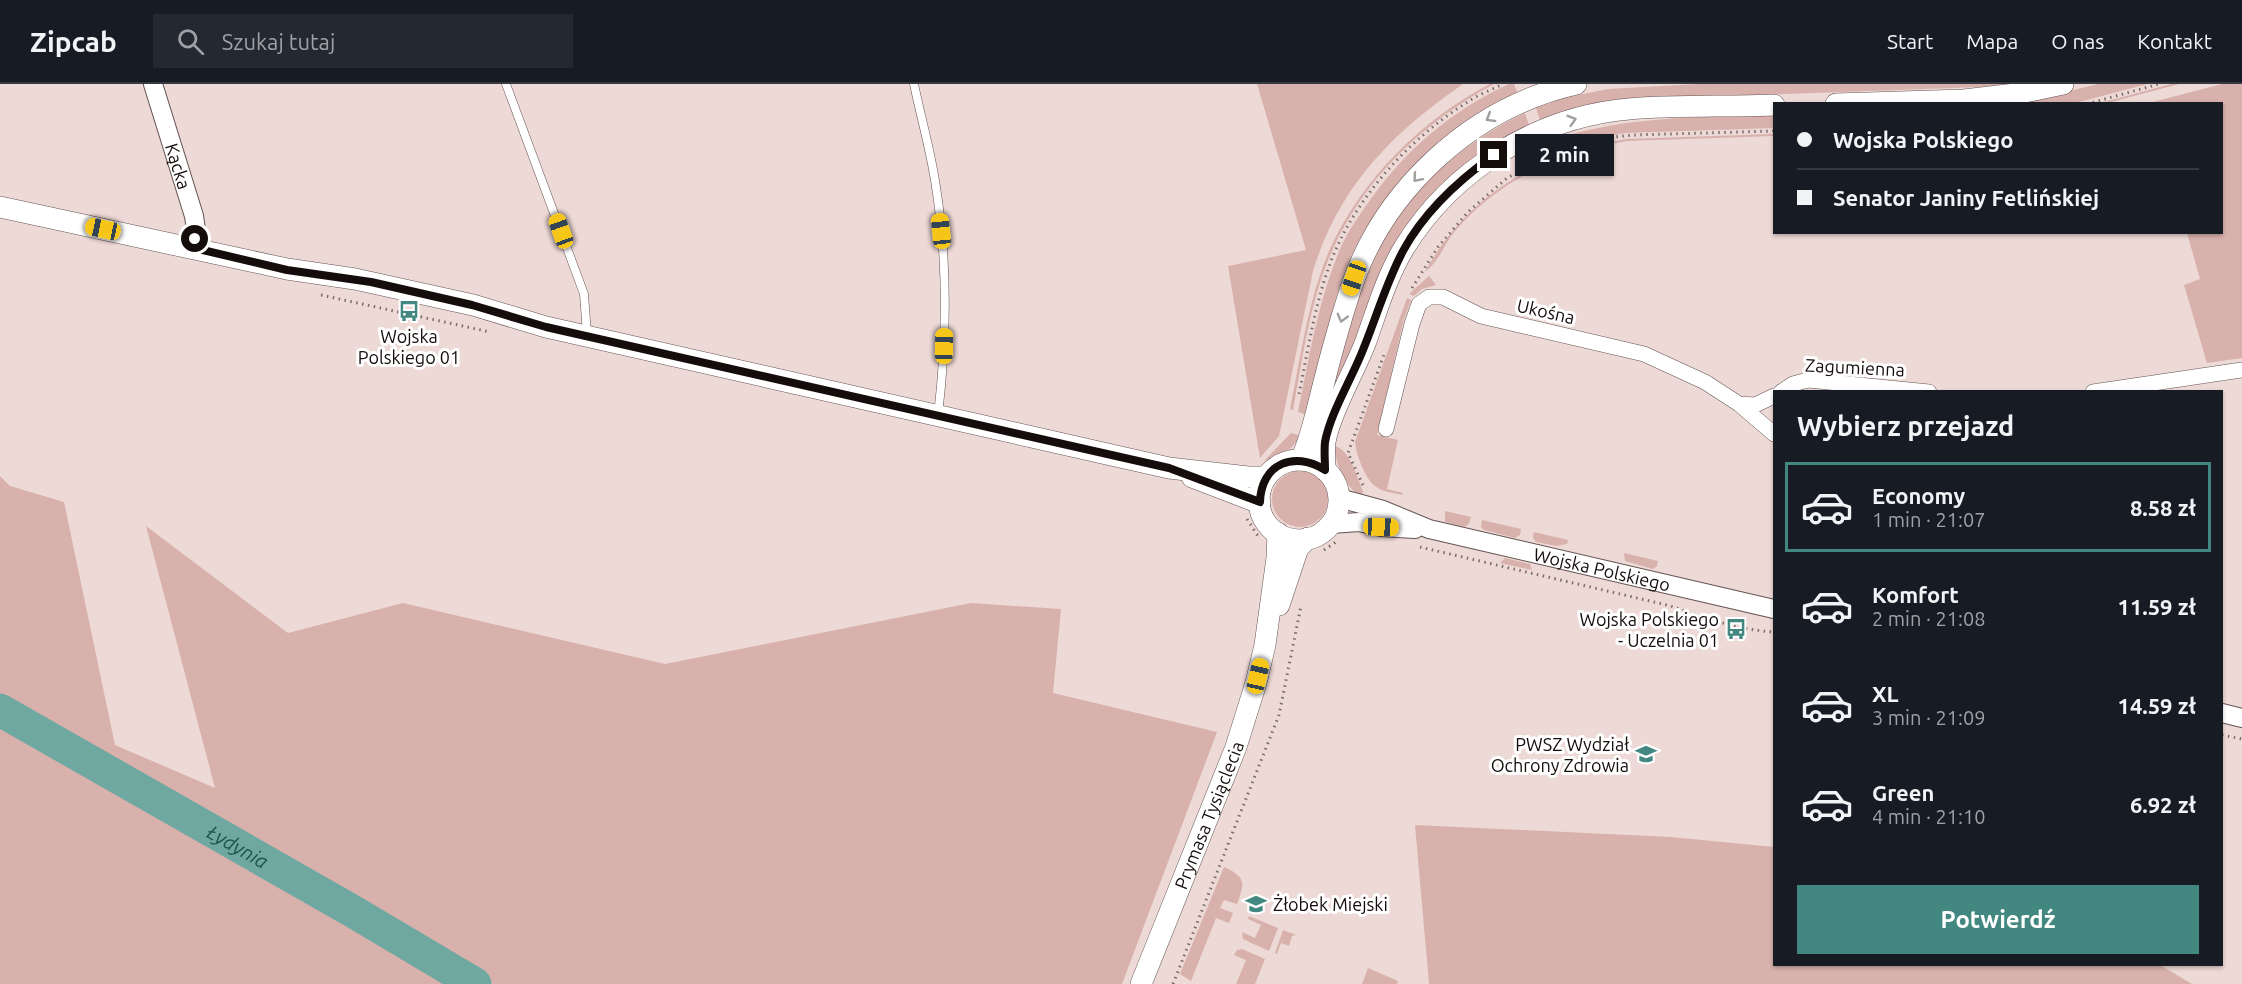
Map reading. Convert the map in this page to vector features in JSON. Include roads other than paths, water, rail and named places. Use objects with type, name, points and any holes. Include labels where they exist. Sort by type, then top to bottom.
[{"type":"main road","points":[[1900,102],[1964,100],[2015,94],[2063,84]]},
{"type":"main road","points":[[1301,460],[1311,436],[1348,294],[1359,262],[1383,220],[1425,169],[1460,139],[1498,113],[1567,85]]},
{"type":"main road","points":[[1325,470],[1326,440],[1361,356],[1383,294],[1403,250],[1438,204],[1478,167],[1503,150],[1539,132],[1594,114],[1629,109],[1773,105]]},
{"type":"main road","points":[[0,207],[287,270],[355,279],[472,305],[546,327],[1169,468],[1266,477]]},
{"type":"main road","points":[[1301,460],[1315,463],[1325,470],[1334,481],[1339,498],[1335,518],[1331,524],[1321,533],[1315,545],[1278,533],[1266,521],[1260,502],[1260,492],[1266,477],[1279,466],[1291,461],[1301,460]]},
{"type":"main road","points":[[1169,468],[1260,502]]},
{"type":"main road","name":"Prymasa Tysiąclecia","points":[[1265,645],[1277,558],[1278,533]]},
{"type":"main road","name":"Prymasa Tysiąclecia","points":[[1141,984],[1236,747],[1265,645],[1298,548],[1315,545]]},
{"type":"street","name":"Kącka","points":[[153,84],[194,216],[196,230],[194,248]]},
{"type":"street","name":"Ukośna","points":[[1386,429],[1419,304],[1429,297],[1443,297],[1481,316],[1644,354],[1705,382],[1739,404],[1773,433]]},
{"type":"street","points":[[2107,390],[2242,370]]},
{"type":"street","name":"Zagumienna","points":[[1785,390],[1793,384],[1808,380],[1909,390]]},
{"type":"street","points":[[1739,404],[1755,405],[1773,396]]},
{"type":"street","name":"Wojska Polskiego","points":[[1339,498],[1361,514]]},
{"type":"street","name":"Wojska Polskiego","points":[[1331,524],[1361,514],[1383,510],[1429,529],[1773,609]]},
{"type":"street","points":[[2223,713],[2242,718]]},
{"type":"lane","points":[[506,84],[584,294],[587,335]]},
{"type":"lane","points":[[914,84],[936,186],[946,276],[943,369],[938,416]]},
{"type":"waterway","name":"Łydynia","points":[[0,710],[354,912],[475,984]]},
{"type":"place","name":"Wojska Polskiego 01","points":[[409,311]]},
{"type":"place","name":"Wojska Polskiego - Uczelnia 01","points":[[1736,629]]},
{"type":"place","name":"PWSZ Wydział Ochrony Zdrowia","points":[[1646,754]]},
{"type":"place","name":"Żłobek Miejski","points":[[1256,904]]}]
